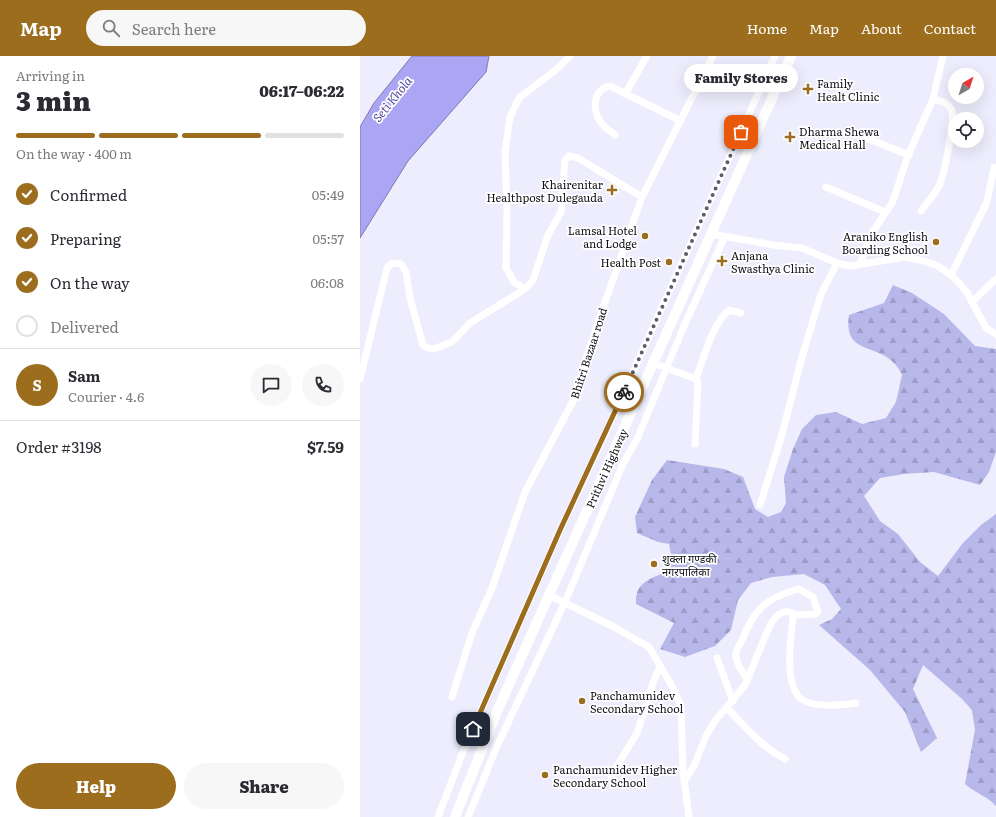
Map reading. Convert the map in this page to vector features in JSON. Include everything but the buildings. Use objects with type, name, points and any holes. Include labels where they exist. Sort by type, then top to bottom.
[{"type":"highway","name":"Prithvi Highway","points":[[455,817],[487,736],[549,595],[791,56]]},
{"type":"street","points":[[525,288],[514,282],[506,268],[507,212],[505,152],[510,117],[519,98],[557,70],[570,56]]},
{"type":"street","points":[[625,94],[647,56]]},
{"type":"street","name":"Bhitri Bazaar road","points":[[452,697],[472,633],[492,588],[525,492],[572,403],[598,322],[642,197],[713,56]]},
{"type":"street","points":[[438,817],[473,729],[560,530],[603,439],[775,56]]},
{"type":"street","points":[[860,264],[870,236],[896,192],[909,155],[933,99],[943,56]]},
{"type":"street","points":[[615,136],[603,125],[596,113],[595,102],[599,92],[604,87],[610,86],[681,121]]},
{"type":"street","points":[[921,211],[939,186],[945,172],[950,132],[952,111],[948,104],[933,99]]},
{"type":"street","points":[[851,132],[909,155]]},
{"type":"street","points":[[360,379],[387,268],[391,264],[396,262],[401,264],[406,272],[410,298],[423,345],[434,349],[452,342],[470,323],[525,288],[533,280],[548,234],[561,212],[565,160],[569,156],[578,158],[642,197]]},
{"type":"street","points":[[951,275],[987,202],[994,167]]},
{"type":"street","points":[[826,187],[885,212]]},
{"type":"street","points":[[711,234],[724,238],[802,248],[836,263],[850,266],[906,257],[915,258],[938,266],[951,275],[968,294],[986,328],[996,334]]},
{"type":"street","points":[[468,817],[501,737],[565,602],[623,464],[638,437],[666,369],[724,238]]},
{"type":"street","points":[[760,505],[778,448],[802,357],[821,294],[836,263]]},
{"type":"street","points":[[972,302],[996,279]]},
{"type":"street","points":[[695,444],[699,387],[696,379],[707,348],[722,315],[728,310],[741,313]]},
{"type":"street","points":[[653,363],[696,379]]},
{"type":"street","points":[[684,781],[694,766],[706,736],[715,721],[733,701],[747,680],[765,634],[775,616],[782,612],[788,611],[793,615],[816,614],[818,611],[814,597],[798,589],[783,593],[759,607],[752,617],[736,654],[737,662],[747,680]]},
{"type":"street","points":[[549,595],[614,627],[649,647],[681,706],[684,781],[689,817]]},
{"type":"street","points":[[793,615],[790,671],[799,698],[808,702],[834,707],[856,703]]},
{"type":"street","points":[[717,658],[733,701]]},
{"type":"street","points":[[611,776],[637,733],[660,666]]},
{"type":"street","points":[[727,708],[761,744],[772,753],[784,759]]},
{"type":"street","points":[[473,729],[487,736]]},
{"type":"green space","points":[[893,285],[912,293],[944,314],[975,346],[996,349],[996,452],[989,472],[980,485],[934,472],[904,474],[880,478],[864,496],[880,521],[898,534],[920,562],[938,576],[963,543],[981,525],[996,514],[996,806],[965,784],[975,730],[972,710],[962,699],[923,665],[913,689],[937,738],[921,752],[905,712],[870,670],[819,625],[832,619],[841,609],[825,585],[804,574],[772,577],[751,583],[738,600],[731,630],[715,646],[685,657],[660,649],[674,623],[636,604],[636,597],[641,586],[665,572],[672,559],[669,544],[658,542],[637,533],[635,517],[652,480],[667,460],[724,469],[743,477],[755,509],[768,517],[781,512],[786,503],[784,477],[793,449],[802,429],[816,415],[836,412],[862,424],[886,418],[896,402],[902,375],[896,365],[887,358],[856,343],[851,337],[848,328],[849,315],[884,303]]},
{"type":"water","name":"Seti Khola","points":[[412,56],[489,56],[486,72],[408,161],[360,238],[360,127],[374,103]]},
{"type":"way so far","points":[[624,392],[741,132]]},
{"type":"place","name":"Family Healt Clinic","points":[[808,89]]},
{"type":"place","name":"Family Stores","points":[[741,132]]},
{"type":"place","name":"Dharma Shewa Medical Hall","points":[[790,137]]},
{"type":"place","name":"Khairenitar Healthpost Dulegauda","points":[[612,190]]},
{"type":"place","name":"Lamsal Hotel and Lodge","points":[[645,236]]},
{"type":"place","name":"Araniko English Boarding School","points":[[936,242]]},
{"type":"place","name":"Anjana Swasthya Clinic","points":[[722,261]]},
{"type":"place","name":"Health Post","points":[[669,262]]},
{"type":"place","name":"शुक्ला गण्डकी नगरपालिका","points":[[654,564]]},
{"type":"place","name":"Panchamunidev Secondary School","points":[[582,701]]},
{"type":"place","name":"Panchamunidev Higher Secondary School","points":[[545,775]]},
{"type":"route","points":[[473,729],[542,575],[560,530],[624,392]]}]
